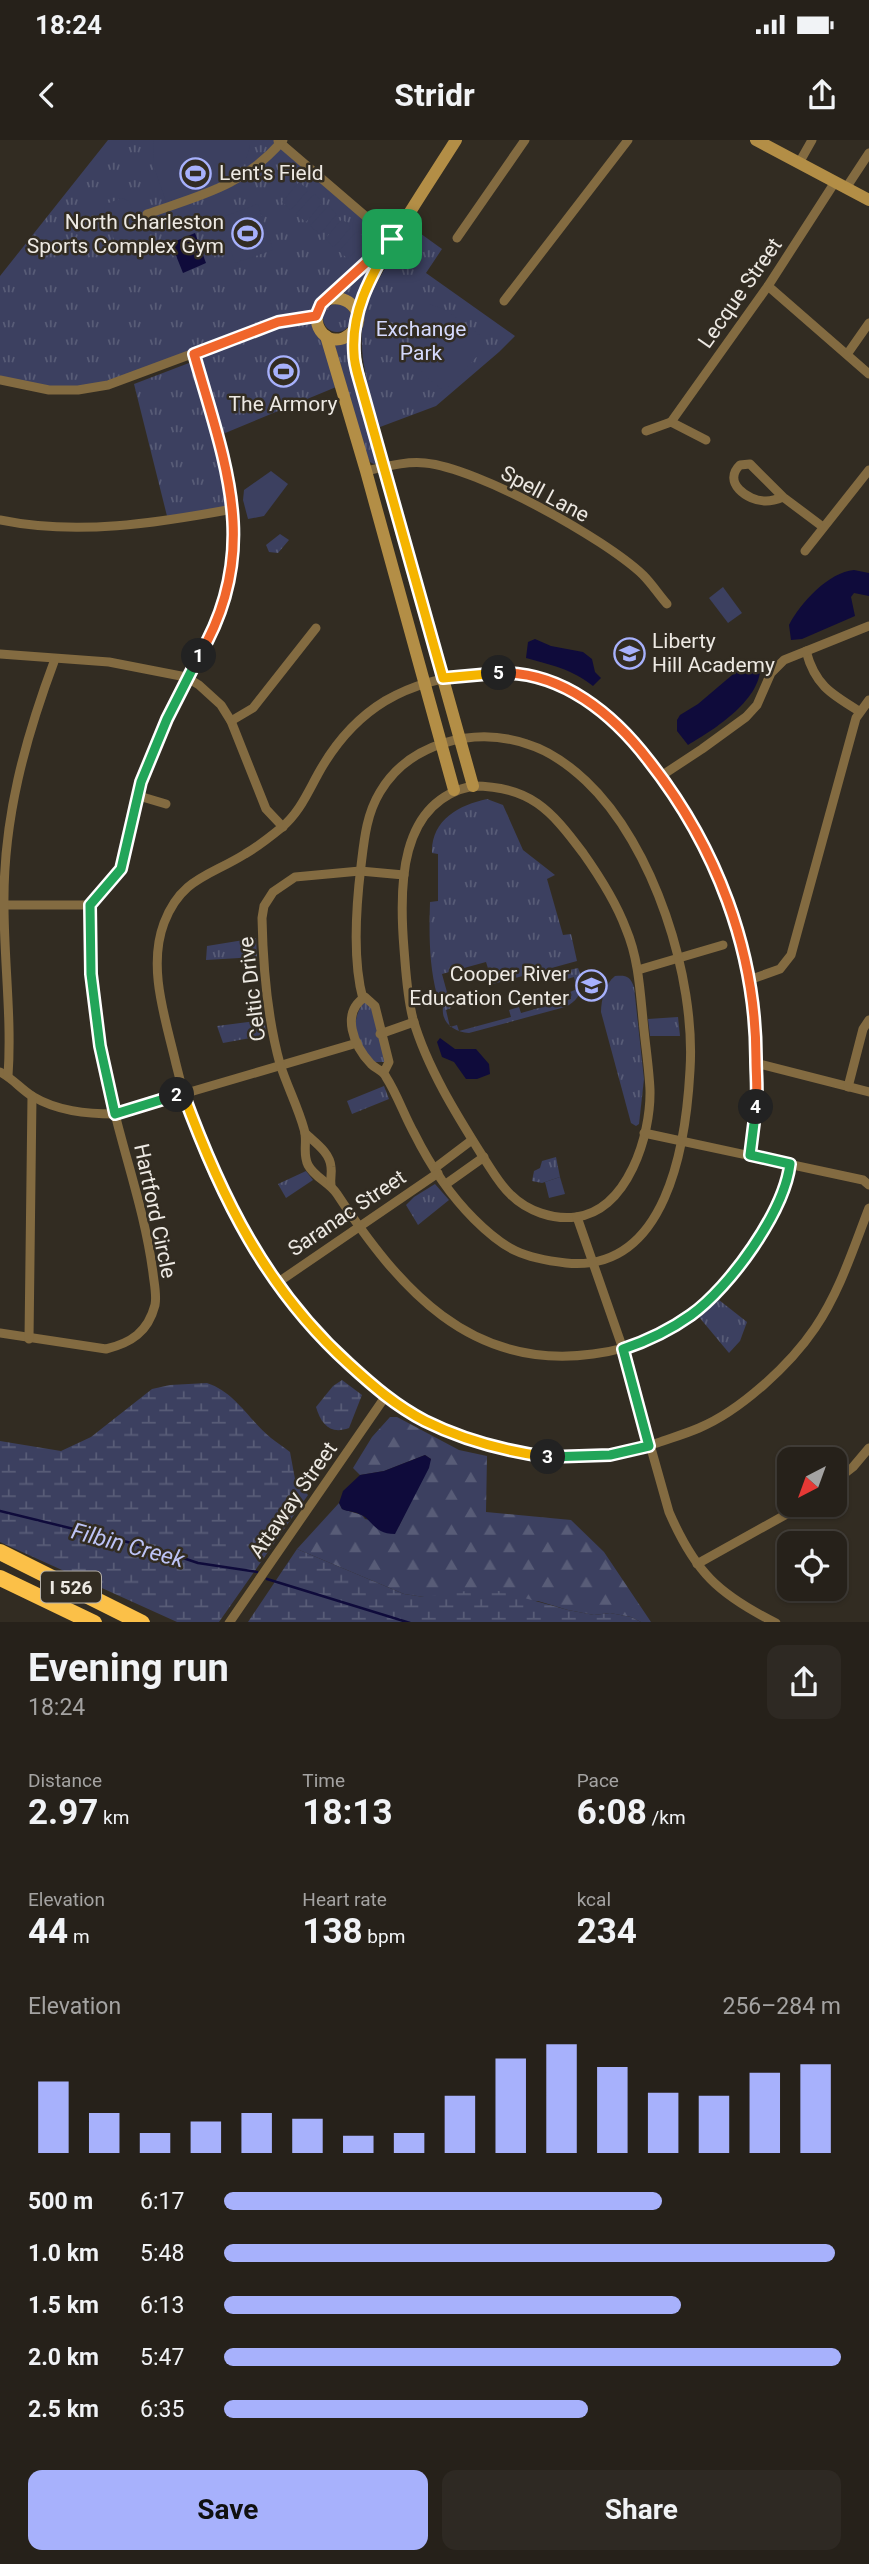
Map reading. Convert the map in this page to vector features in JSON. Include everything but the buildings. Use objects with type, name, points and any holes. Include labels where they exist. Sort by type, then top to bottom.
[{"type":"highway","name":"I 526","points":[[0,1552],[142,1622]]},
{"type":"highway","name":"I 526","points":[[0,1578],[93,1622]]},
{"type":"street","points":[[456,140],[392,239],[369,281],[357,311],[354,354],[473,786]]},
{"type":"street","points":[[457,239],[525,140]]},
{"type":"street","points":[[504,301],[628,140]]},
{"type":"street","points":[[756,140],[869,200]]},
{"type":"street","points":[[799,163],[812,140]]},
{"type":"street","points":[[146,214],[240,179],[261,164],[280,141],[392,239]]},
{"type":"street","name":"Lecque Street","points":[[671,422],[841,185],[869,153]]},
{"type":"street","points":[[392,239],[321,304],[316,316],[318,328],[326,336],[366,471],[454,790]]},
{"type":"street","points":[[768,286],[869,374]]},
{"type":"street","points":[[326,300],[344,298],[357,311]]},
{"type":"street","points":[[0,380],[49,390],[78,390],[108,385],[278,322],[316,316]]},
{"type":"street","points":[[848,354],[869,323]]},
{"type":"street","points":[[326,336],[345,338],[355,330]]},
{"type":"street","points":[[2,905],[90,905],[121,869],[146,769],[186,677],[211,635],[232,570],[233,509],[231,487],[194,354]]},
{"type":"street","points":[[646,431],[671,422],[706,440]]},
{"type":"street","name":"Spell Lane","points":[[366,471],[413,462],[429,463],[460,471],[493,485],[571,526],[625,561],[643,576],[667,604]]},
{"type":"street","points":[[783,497],[763,501],[755,499],[736,486],[733,473],[740,465],[750,464],[783,497],[823,527]]},
{"type":"street","points":[[805,551],[869,470]]},
{"type":"street","points":[[0,520],[46,527],[90,526],[168,521],[233,509]]},
{"type":"street","points":[[661,776],[746,717],[757,705],[777,666],[784,660],[869,626]]},
{"type":"street","points":[[231,721],[253,708],[316,628]]},
{"type":"street","points":[[806,651],[820,685],[859,711]]},
{"type":"street","points":[[0,654],[109,662],[186,677],[211,693],[231,721],[266,809],[283,827]]},
{"type":"street","points":[[55,660],[34,714],[9,824],[2,905],[11,1041],[4,1074],[32,1096],[64,1109],[87,1114],[115,1114],[358,1043]]},
{"type":"street","points":[[750,1155],[757,1101],[756,1024],[740,940],[712,861],[681,803],[631,737],[604,712],[581,696],[559,686],[507,673],[443,678],[387,700],[348,732],[320,770],[299,809],[283,827],[246,854],[192,883],[165,918],[158,945],[158,979],[183,1093],[221,1188],[243,1231],[299,1314],[326,1343],[385,1397],[438,1426],[476,1442],[505,1451],[549,1457],[610,1455],[649,1446],[703,1427],[762,1386],[785,1365],[815,1328],[846,1271],[866,1226],[869,1208]]},
{"type":"street","points":[[749,980],[780,970],[791,955],[859,711],[869,700]]},
{"type":"street","points":[[363,999],[357,928],[360,872],[367,824],[379,793],[399,768],[412,757],[442,743],[460,739],[498,738],[526,743],[558,759],[587,783],[619,820],[650,874],[677,958],[688,1002],[691,1063],[688,1104],[678,1163],[666,1197],[643,1234],[621,1252],[594,1262],[538,1260],[513,1251],[472,1216],[436,1171],[384,1072],[371,1064],[358,1043],[351,1017],[357,1004],[365,998],[375,1006],[389,1062],[384,1072]]},
{"type":"street","points":[[473,786],[496,786],[513,790],[548,809],[600,877],[627,930],[638,970],[650,1092],[644,1133],[629,1177],[618,1193],[606,1205],[577,1217],[549,1215],[530,1209],[510,1195],[446,1096],[414,1022],[408,997],[402,926],[407,851],[430,808],[454,790],[473,786]]},
{"type":"street","points":[[138,796],[166,804]]},
{"type":"street","name":"Celtic Drive","points":[[404,876],[360,872],[295,877],[273,891],[264,906],[263,951],[267,997],[281,1065],[305,1133],[304,1149],[309,1166],[314,1174],[331,1185],[358,1227],[405,1282],[462,1330],[492,1344],[525,1354],[553,1357],[581,1356],[623,1349],[648,1341],[691,1315],[729,1278],[749,1252],[773,1212],[789,1174],[790,1164]]},
{"type":"street","name":"Hartford Circle","points":[[0,1333],[106,1349],[121,1346],[139,1336],[149,1322],[156,1303],[149,1242],[100,1046],[91,974],[90,905]]},
{"type":"street","points":[[638,970],[723,944]]},
{"type":"street","points":[[848,1087],[863,1029],[869,1020]]},
{"type":"street","points":[[380,1034],[414,1022]]},
{"type":"street","points":[[756,1063],[869,1092]]},
{"type":"street","points":[[29,1339],[32,1096]]},
{"type":"street","name":"Celtic Drive","points":[[305,1133],[323,1150],[328,1159],[331,1166],[331,1185]]},
{"type":"street","points":[[644,1133],[866,1183]]},
{"type":"street","name":"Saranac Street","points":[[277,1283],[436,1171],[472,1140]]},
{"type":"street","points":[[446,1184],[484,1157]]},
{"type":"street","points":[[577,1217],[623,1349],[669,1512],[682,1541],[697,1564],[724,1593],[776,1622]]},
{"type":"street","name":"Attaway Street","points":[[229,1622],[385,1397]]},
{"type":"street","points":[[847,1471],[869,1448]]},
{"type":"street","points":[[697,1564],[781,1517]]},
{"type":"green space","points":[[108,140],[276,140],[392,239],[317,310],[341,385],[218,436],[194,354],[78,390],[0,381],[0,276]]},
{"type":"green space","name":"Lent's Field","points":[[153,140],[245,140],[250,145],[239,169],[229,177],[205,189],[166,202],[154,167]]},
{"type":"green space","points":[[299,182],[308,190],[291,210],[282,202]]},
{"type":"green space","points":[[314,194],[323,202],[306,222],[296,214]]},
{"type":"green space","points":[[122,198],[129,201],[146,247],[143,255],[126,261],[120,258],[104,209],[106,204]]},
{"type":"green space","name":"North Charleston Sports Complex Gym","points":[[258,204],[273,250],[235,263],[220,218]]},
{"type":"green space","points":[[328,206],[337,214],[320,234],[310,226]]},
{"type":"green space","points":[[342,219],[351,227],[334,247],[325,239]]},
{"type":"green space","points":[[357,231],[366,239],[348,259],[339,251]]},
{"type":"green space","name":"Exchange Park","points":[[417,231],[442,249],[426,273],[515,336],[436,406],[380,427],[366,379],[362,336],[364,316],[381,275],[397,252],[400,254]]},
{"type":"green space","points":[[367,269],[370,270],[354,302],[343,294]]},
{"type":"green space","points":[[337,304],[347,308],[351,318],[347,328],[337,332],[327,328],[323,318],[327,308]]},
{"type":"green space","points":[[430,304],[448,311],[483,338],[484,349],[444,391],[422,372],[412,351],[414,329]]},
{"type":"green space","points":[[349,342],[377,463],[374,464],[366,454],[334,343]]},
{"type":"green space","points":[[189,363],[193,364],[229,497],[224,508],[167,516],[134,384]]},
{"type":"green space","points":[[271,471],[288,484],[264,516],[248,519],[243,500],[244,490]]},
{"type":"green space","points":[[280,534],[289,540],[278,553],[269,552],[266,545]]},
{"type":"green space","points":[[723,587],[742,613],[728,623],[709,598]]},
{"type":"green space","points":[[487,799],[503,805],[523,850],[555,875],[547,879],[563,935],[571,934],[577,961],[493,984],[486,962],[442,974],[448,996],[443,998],[437,995],[430,949],[430,902],[438,901],[438,854],[432,853],[433,841],[436,831],[449,816],[466,805]]},
{"type":"green space","points":[[256,938],[257,957],[206,960],[207,946]]},
{"type":"green space","points":[[578,968],[581,986],[578,996],[571,1004],[469,1033],[459,1031],[511,1017],[509,1010],[519,1007],[521,1013],[571,999],[570,992],[577,989],[574,977],[567,979],[565,971]]},
{"type":"green space","points":[[615,976],[627,977],[634,987],[644,1079],[639,1124],[636,1126],[631,1123],[601,1012],[604,992]]},
{"type":"green space","points":[[364,1002],[372,1004],[387,1062],[372,1062],[359,1040],[356,1018]]},
{"type":"green space","points":[[450,1004],[451,1008],[446,1010],[450,1026],[444,1018],[443,1007]]},
{"type":"green space","points":[[678,1017],[680,1036],[650,1036],[648,1019]]},
{"type":"green space","points":[[264,1020],[267,1035],[223,1043],[217,1026]]},
{"type":"green space","points":[[384,1086],[389,1099],[352,1114],[347,1101]]},
{"type":"green space","points":[[556,1157],[560,1177],[542,1183],[532,1181],[534,1171],[540,1168],[542,1161]]},
{"type":"green space","points":[[306,1171],[313,1180],[286,1198],[278,1184]]},
{"type":"green space","points":[[560,1177],[565,1194],[549,1198],[545,1182]]},
{"type":"green space","points":[[435,1184],[449,1200],[418,1225],[406,1205]]},
{"type":"green space","points":[[719,1300],[747,1322],[740,1341],[729,1353],[699,1317]]},
{"type":"green space","points":[[342,1380],[362,1395],[349,1428],[337,1430],[324,1423],[316,1407],[333,1386]]},
{"type":"green space","points":[[207,1383],[226,1393],[263,1431],[290,1452],[295,1479],[308,1495],[219,1622],[177,1622],[0,1542],[0,1441],[61,1451],[91,1437],[152,1389]]},
{"type":"green space","points":[[390,1417],[397,1417],[459,1450],[487,1456],[486,1512],[571,1520],[604,1552],[651,1622],[641,1622],[610,1613],[594,1615],[538,1601],[404,1594],[297,1549],[339,1503],[342,1509],[362,1515],[365,1519],[399,1526],[431,1459],[425,1455],[384,1471],[360,1475],[353,1468],[372,1437]]},
{"type":"green space","points":[[297,1549],[404,1594],[424,1597],[466,1591],[499,1591],[568,1610],[594,1615],[610,1613],[641,1622],[248,1622]]},
{"type":"shaded area","points":[[195,233],[206,263],[183,273],[171,243]]},
{"type":"shaded area","points":[[854,570],[869,573],[869,596],[854,593],[851,597],[855,616],[802,639],[791,640],[789,625],[808,598],[825,582]]},
{"type":"shaded area","points":[[535,639],[551,646],[583,652],[592,659],[595,672],[601,678],[593,686],[553,665],[526,658],[528,642]]},
{"type":"shaded area","points":[[753,662],[760,664],[759,677],[746,701],[723,722],[688,745],[677,731],[680,715],[698,704],[738,670]]},
{"type":"shaded area","points":[[440,1038],[455,1049],[476,1049],[489,1064],[490,1074],[477,1079],[466,1079],[454,1062],[442,1057],[437,1042]]},
{"type":"shaded area","points":[[425,1455],[431,1459],[429,1468],[395,1534],[377,1529],[363,1516],[342,1509],[339,1503],[343,1491],[360,1475],[384,1471]]},
{"type":"waterway","name":"Filbin Creek","points":[[0,1511],[156,1549],[198,1563],[257,1572]]},
{"type":"waterway","name":"Filbin Creek","points":[[267,1579],[407,1622]]},
{"type":"place","name":"Lent's Field","points":[[196,173]]},
{"type":"place","name":"North Charleston Sports Complex Gym","points":[[247,234]]},
{"type":"place","name":"The Armory","points":[[283,372]]},
{"type":"place","name":"Liberty Hill Academy","points":[[629,653]]},
{"type":"place","name":"Cooper River Education Center","points":[[592,986]]},
{"type":"route","points":[[392,239],[369,281],[357,311],[354,354],[443,678],[507,673],[559,686],[581,696],[604,712],[631,737],[681,803],[697,830],[727,898],[749,981],[756,1024],[757,1101],[750,1155],[790,1164],[789,1174],[773,1212],[749,1252],[729,1278],[691,1315],[648,1341],[623,1349],[649,1446],[610,1455],[549,1457],[505,1451],[425,1421],[385,1397],[326,1343],[299,1314],[265,1266],[221,1188],[183,1093],[115,1114],[100,1046],[91,974],[90,905],[121,869],[141,782],[186,677],[211,635],[232,570],[234,517],[231,487],[194,354],[278,322],[316,316],[321,304],[392,239]]}]
